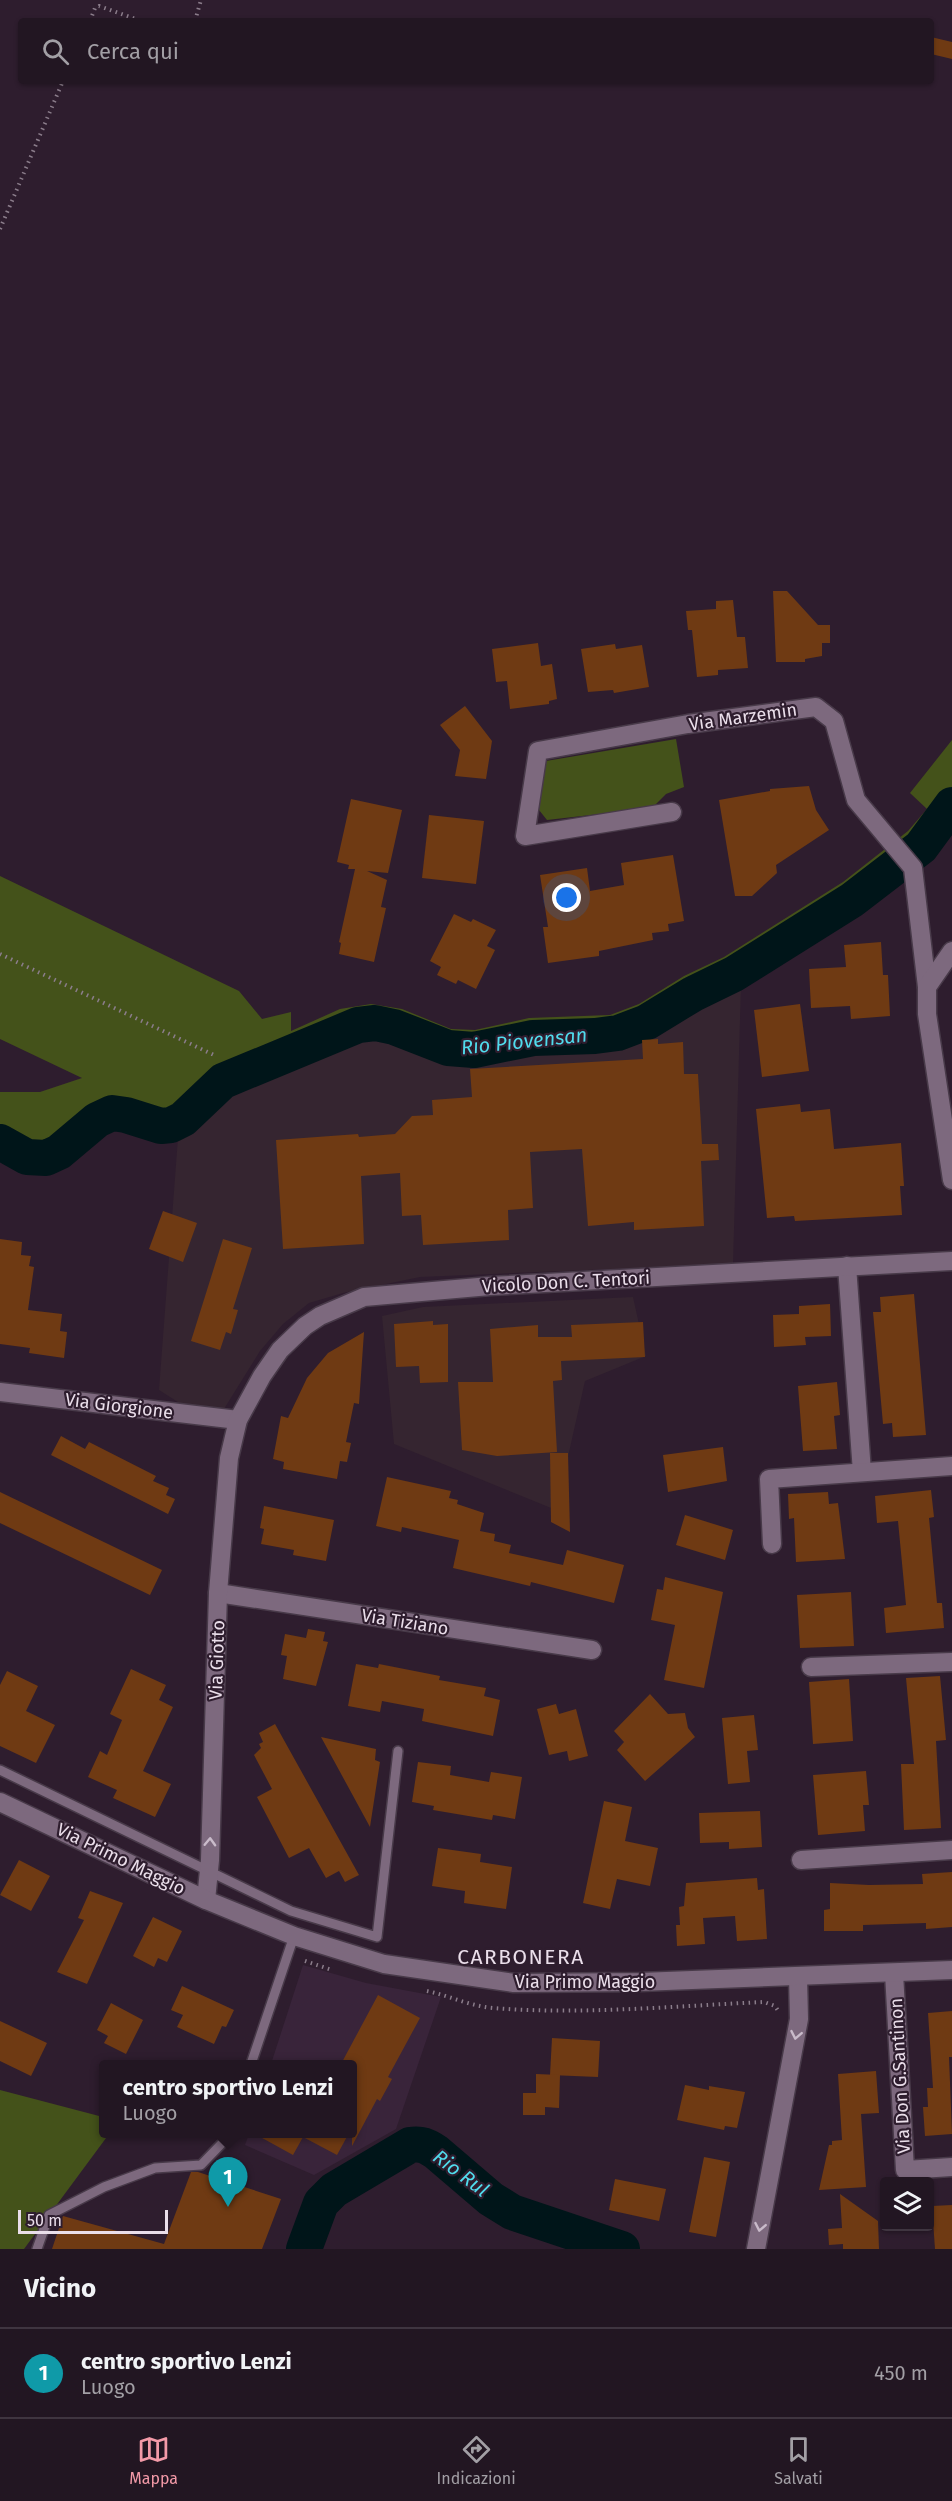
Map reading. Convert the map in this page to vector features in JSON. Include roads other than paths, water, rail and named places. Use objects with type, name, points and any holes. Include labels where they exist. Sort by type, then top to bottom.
[{"type":"street","name":"Via Marzemin","points":[[672,812],[525,836],[538,751],[688,724],[816,706],[834,721],[856,800],[913,868],[927,987],[927,1014],[952,1180]]},
{"type":"street","points":[[927,987],[952,951]]},
{"type":"street","name":"Vicolo Don C. Tentori","points":[[238,1420],[262,1376],[280,1350],[320,1316],[364,1297],[490,1286],[952,1261]]},
{"type":"street","points":[[847,1266],[862,1472]]},
{"type":"street","name":"Via Giorgione","points":[[0,1392],[238,1420]]},
{"type":"street","name":"Via Giotto","points":[[206,1900],[209,1873],[218,1593],[229,1458],[238,1420]]},
{"type":"street","points":[[772,1544],[769,1479],[952,1466]]},
{"type":"street","name":"Via Tiziano","points":[[218,1593],[592,1650]]},
{"type":"street","points":[[811,1668],[952,1662]]},
{"type":"street","name":"Via Primo Maggio","points":[[0,1802],[206,1900],[294,1935],[384,1964],[514,1983],[640,1982],[952,1970]]},
{"type":"street","points":[[801,1860],[952,1850]]},
{"type":"street","name":"Via Don G.Santinon","points":[[894,1973],[905,2170],[952,2167]]},
{"type":"street","points":[[756,2249],[799,2019],[798,1977]]},
{"type":"lane","points":[[0,1770],[291,1911],[357,1933],[377,1937],[398,1751]]},
{"type":"lane","points":[[252,2060],[294,1935]]},
{"type":"lane","points":[[37,2249],[49,2215],[104,2187],[155,2168],[201,2165],[227,2138]]},
{"type":"waterway","name":"Rio Piovensan","points":[[0,1142],[27,1157],[46,1158],[59,1152],[97,1120],[112,1113],[161,1126],[171,1125],[183,1119],[223,1081],[358,1025],[375,1023],[394,1027],[448,1048],[474,1050],[533,1038],[618,1033],[647,1022],[693,994],[734,974],[852,900],[921,847],[952,805]]},
{"type":"waterway","name":"Rio Rul","points":[[304,2249],[321,2203],[334,2190],[410,2145],[417,2144],[436,2152],[491,2199],[512,2212],[622,2249]]},
{"type":"place","name":"centro sportivo Lenzi","points":[[228,2207]]},
{"type":"district","name":"CARBONERA","points":[[521,1957]]}]
